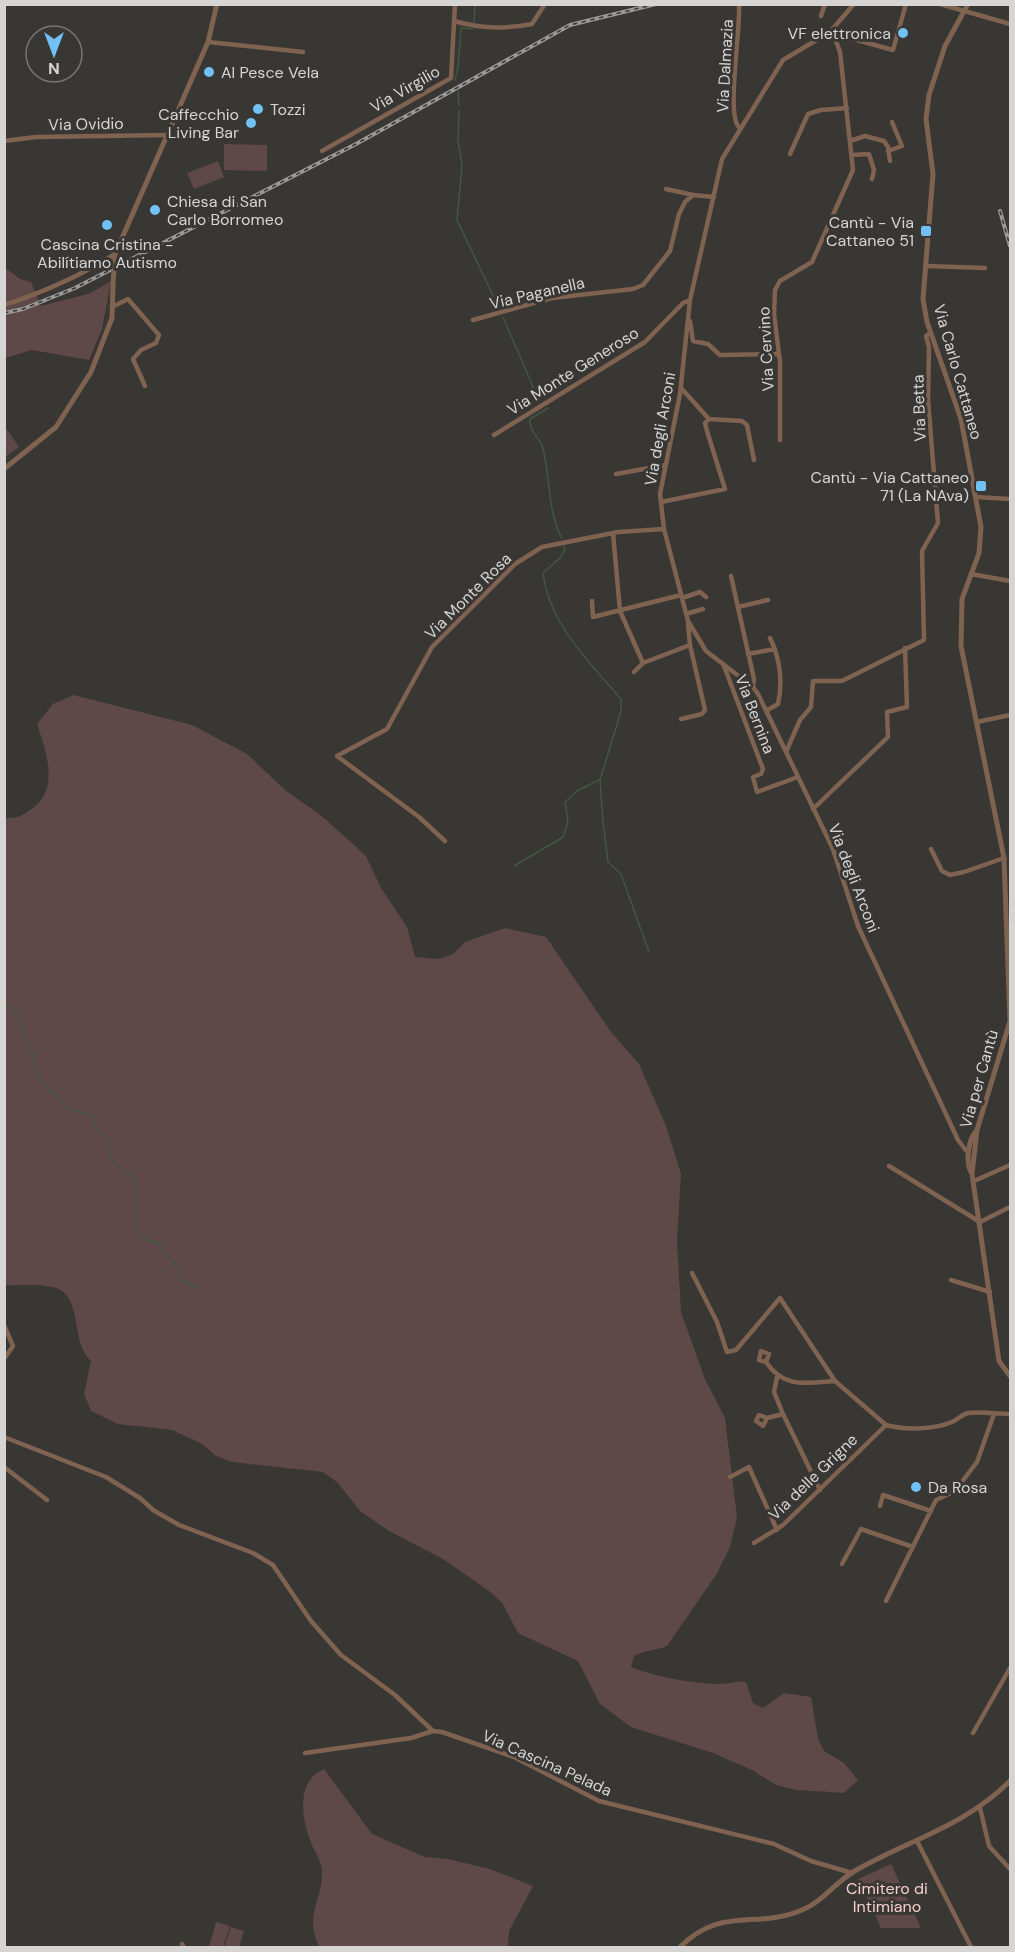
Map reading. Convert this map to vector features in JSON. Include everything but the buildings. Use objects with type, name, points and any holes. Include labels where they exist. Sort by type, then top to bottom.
[{"type":"street","points":[[4,469],[56,428],[92,372],[112,318],[115,254],[208,42],[217,4]]},
{"type":"street","name":"Via Virgilio","points":[[322,151],[451,78],[455,4]]},
{"type":"street","points":[[454,21],[479,28],[516,27],[532,24],[545,4]]},
{"type":"street","name":"Via Dalmazia","points":[[739,4],[740,32],[733,87],[734,121],[739,127]]},
{"type":"street","points":[[821,16],[825,4]]},
{"type":"street","name":"Via degli Arconi","points":[[854,4],[834,32],[783,60],[739,127],[720,165],[690,300],[681,388],[661,502],[664,529],[688,621],[706,651],[753,687],[766,711],[833,849],[858,926],[959,1141],[971,1154]]},
{"type":"street","points":[[834,32],[893,50],[906,4]]},
{"type":"street","points":[[940,4],[1011,24]]},
{"type":"street","name":"Via Carlo Cattaneo","points":[[968,4],[945,46],[928,95],[926,119],[933,174],[923,299],[930,333],[961,419],[976,497],[981,539],[962,599],[962,646],[977,722]]},
{"type":"street","name":"Via Cervino","points":[[780,440],[779,354],[774,314],[777,287],[780,281],[812,262],[852,175],[852,155],[840,52],[834,32]]},
{"type":"street","points":[[208,42],[303,52]]},
{"type":"street","points":[[790,154],[808,114],[821,110],[847,108]]},
{"type":"street","points":[[888,150],[899,149],[902,146],[892,122]]},
{"type":"street","name":"Via Ovidio","points":[[4,141],[36,137],[168,135]]},
{"type":"street","points":[[850,141],[866,136],[884,141],[890,161]]},
{"type":"street","points":[[852,155],[869,154],[874,170],[872,179]]},
{"type":"street","points":[[666,189],[714,197]]},
{"type":"street","name":"Via Paganella","points":[[473,320],[552,298],[633,289],[643,285],[669,251],[682,207],[693,195]]},
{"type":"street","points":[[4,305],[41,293],[87,272],[115,254]]},
{"type":"street","points":[[926,266],[985,268]]},
{"type":"street","points":[[112,307],[128,299],[159,335],[156,343],[141,350],[133,359],[145,386]]},
{"type":"street","name":"Via Monte Generoso","points":[[494,435],[645,342],[683,303],[690,300]]},
{"type":"street","points":[[689,313],[693,341],[708,344],[720,355],[779,354]]},
{"type":"street","name":"Via Betta","points":[[786,752],[800,720],[811,707],[813,681],[842,681],[924,640],[922,551],[938,523],[928,400],[929,347],[926,336],[930,333]]},
{"type":"street","points":[[681,388],[709,419],[742,421],[747,425],[753,460]]},
{"type":"street","points":[[661,502],[725,489],[705,423],[709,419]]},
{"type":"street","points":[[616,474],[666,465]]},
{"type":"street","points":[[976,497],[1011,499]]},
{"type":"street","name":"Via Monte Rosa","points":[[445,841],[419,817],[337,756],[387,729],[432,647],[515,564],[542,547],[613,533],[664,529]]},
{"type":"street","points":[[613,533],[620,611],[643,663]]},
{"type":"street","points":[[971,574],[1011,581]]},
{"type":"street","points":[[731,576],[754,679],[753,687]]},
{"type":"street","points":[[592,601],[594,617],[700,592],[706,597]]},
{"type":"street","points":[[738,607],[768,600]]},
{"type":"street","points":[[686,614],[703,609]]},
{"type":"street","points":[[681,719],[702,714],[705,710],[690,645],[688,621]]},
{"type":"street","points":[[766,711],[778,704],[779,699],[780,673],[770,638]]},
{"type":"street","points":[[634,672],[643,663],[690,645]]},
{"type":"street","points":[[813,809],[888,737],[887,712],[907,707],[905,648]]},
{"type":"street","points":[[748,654],[775,649]]},
{"type":"street","name":"Via Bernina","points":[[724,666],[763,769],[761,774],[753,777],[757,792],[798,777]]},
{"type":"street","points":[[977,722],[1011,715]]},
{"type":"street","name":"Via per Cantù","points":[[977,722],[1004,858],[1010,1021],[971,1154],[972,1174],[999,1360],[1011,1376]]},
{"type":"street","points":[[931,849],[942,871],[950,875],[1004,858]]},
{"type":"street","points":[[1003,850],[1011,849]]},
{"type":"street","points":[[959,1141],[969,1143],[977,1130]]},
{"type":"street","points":[[971,1154],[972,1139]]},
{"type":"street","points":[[974,1181],[1011,1165]]},
{"type":"street","points":[[889,1166],[980,1222],[1011,1207]]},
{"type":"street","points":[[692,1273],[717,1322],[727,1352],[736,1350],[780,1298],[835,1381],[886,1425],[896,1428],[937,1426],[954,1422],[958,1416],[969,1413],[1011,1414]]},
{"type":"street","points":[[951,1280],[990,1292]]},
{"type":"street","points":[[4,1325],[13,1346],[4,1359]]},
{"type":"street","points":[[766,1362],[777,1377],[795,1382],[835,1381]]},
{"type":"street","points":[[777,1377],[774,1392],[820,1490]]},
{"type":"street","points":[[767,1418],[783,1414]]},
{"type":"street","points":[[886,1601],[936,1500],[955,1491],[977,1462],[994,1414]]},
{"type":"street","name":"Via delle Grigne","points":[[754,1543],[777,1530],[886,1425]]},
{"type":"street","name":"Via Cascina Pelada","points":[[4,1437],[106,1477],[179,1525],[253,1553],[273,1565],[311,1621],[341,1655],[395,1695],[433,1731],[514,1757],[599,1801],[774,1844],[811,1861],[852,1873]]},
{"type":"street","points":[[4,1467],[47,1500]]},
{"type":"street","points":[[730,1477],[749,1467],[777,1530]]},
{"type":"street","points":[[880,1506],[883,1495],[931,1511]]},
{"type":"street","points":[[842,1564],[861,1529],[913,1546]]},
{"type":"street","points":[[973,1733],[1011,1668]]},
{"type":"street","points":[[305,1753],[411,1738],[433,1731]]},
{"type":"street","points":[[679,1947],[707,1925],[733,1919],[787,1916],[805,1909],[852,1873],[980,1808],[1011,1780]]},
{"type":"street","points":[[980,1808],[989,1846],[1011,1869]]},
{"type":"street","points":[[917,1841],[971,1947]]},
{"type":"green space","points":[[224,144],[267,145],[267,171],[224,170]]},
{"type":"green space","points":[[218,161],[224,177],[194,189],[187,173]]},
{"type":"green space","points":[[4,267],[20,279],[31,282],[41,306],[91,293],[111,281],[102,329],[89,360],[32,350],[5,358]]},
{"type":"green space","points":[[4,425],[19,447],[5,457],[4,457]]},
{"type":"green space","points":[[74,695],[192,725],[247,754],[285,790],[323,817],[366,856],[381,888],[407,927],[415,957],[439,959],[453,954],[465,942],[505,928],[546,937],[611,1032],[639,1064],[666,1126],[681,1174],[677,1241],[681,1312],[705,1379],[725,1418],[737,1517],[730,1547],[716,1575],[667,1646],[634,1656],[631,1667],[693,1682],[718,1684],[746,1682],[753,1703],[763,1708],[784,1693],[811,1697],[818,1739],[824,1751],[844,1763],[858,1780],[844,1793],[797,1790],[776,1785],[752,1770],[713,1753],[631,1727],[600,1704],[578,1661],[518,1633],[502,1603],[489,1591],[443,1559],[389,1531],[360,1511],[338,1483],[323,1472],[232,1462],[216,1456],[202,1444],[172,1430],[118,1424],[91,1411],[84,1394],[91,1361],[80,1343],[70,1301],[64,1293],[50,1286],[5,1285],[5,818],[21,815],[40,802],[48,782],[48,770],[47,758],[37,724],[53,704]]},
{"type":"green space","points":[[324,1769],[372,1834],[425,1857],[447,1859],[490,1869],[533,1886],[509,1931],[508,1947],[319,1947],[313,1918],[322,1872],[305,1823],[303,1802],[308,1782]]},
{"type":"green space","name":"Cimitero di Intimiano","points":[[891,1864],[921,1928],[881,1928],[858,1879]]},
{"type":"green space","points":[[216,1922],[230,1926],[223,1947],[209,1947]]},
{"type":"green space","points":[[231,1927],[244,1931],[239,1947],[224,1947]]},
{"type":"waterway","points":[[474,23],[475,4]]},
{"type":"waterway","points":[[455,80],[461,28],[473,29]]},
{"type":"waterway","points":[[458,91],[459,106]]},
{"type":"waterway","points":[[459,111],[458,140],[462,165],[457,220],[498,306]]},
{"type":"waterway","points":[[503,317],[537,396]]},
{"type":"waterway","points":[[548,408],[530,419],[530,424],[543,449],[554,518],[562,538]]},
{"type":"waterway","points":[[563,544],[565,550],[559,559],[543,573],[553,609],[562,625],[572,641],[621,699],[621,711],[600,780],[603,822],[608,862],[621,874],[649,952]]},
{"type":"waterway","points":[[514,866],[563,837],[568,822],[565,802],[577,791],[599,780]]},
{"type":"waterway","points":[[4,1002],[22,1015],[20,1025],[31,1048],[35,1072],[51,1093],[56,1093],[64,1106],[91,1116],[98,1130],[107,1138],[110,1159],[135,1179],[134,1196],[138,1218],[135,1226],[146,1240],[160,1243],[161,1252],[173,1261],[183,1281],[196,1287]]},
{"type":"railway","points":[[4,313],[23,309],[75,288],[356,144],[570,25],[656,4]]},
{"type":"railway","points":[[1000,211],[1010,246]]},
{"type":"place","name":"VF elettronica","points":[[903,33]]},
{"type":"place","name":"Al Pesce Vela","points":[[209,72]]},
{"type":"place","name":"Tozzi","points":[[258,109]]},
{"type":"place","name":"Caffecchio Living Bar","points":[[251,123]]},
{"type":"place","name":"Chiesa di San Carlo Borromeo","points":[[155,210]]},
{"type":"place","name":"Cascina Cristina - Abilítiamo Autismo","points":[[107,225]]},
{"type":"place","name":"Cantù - Via Cattaneo 51","points":[[926,231]]},
{"type":"place","name":"Cantù - Via Cattaneo 71 (La NAva)","points":[[981,486]]},
{"type":"place","name":"Da Rosa","points":[[916,1487]]}]
